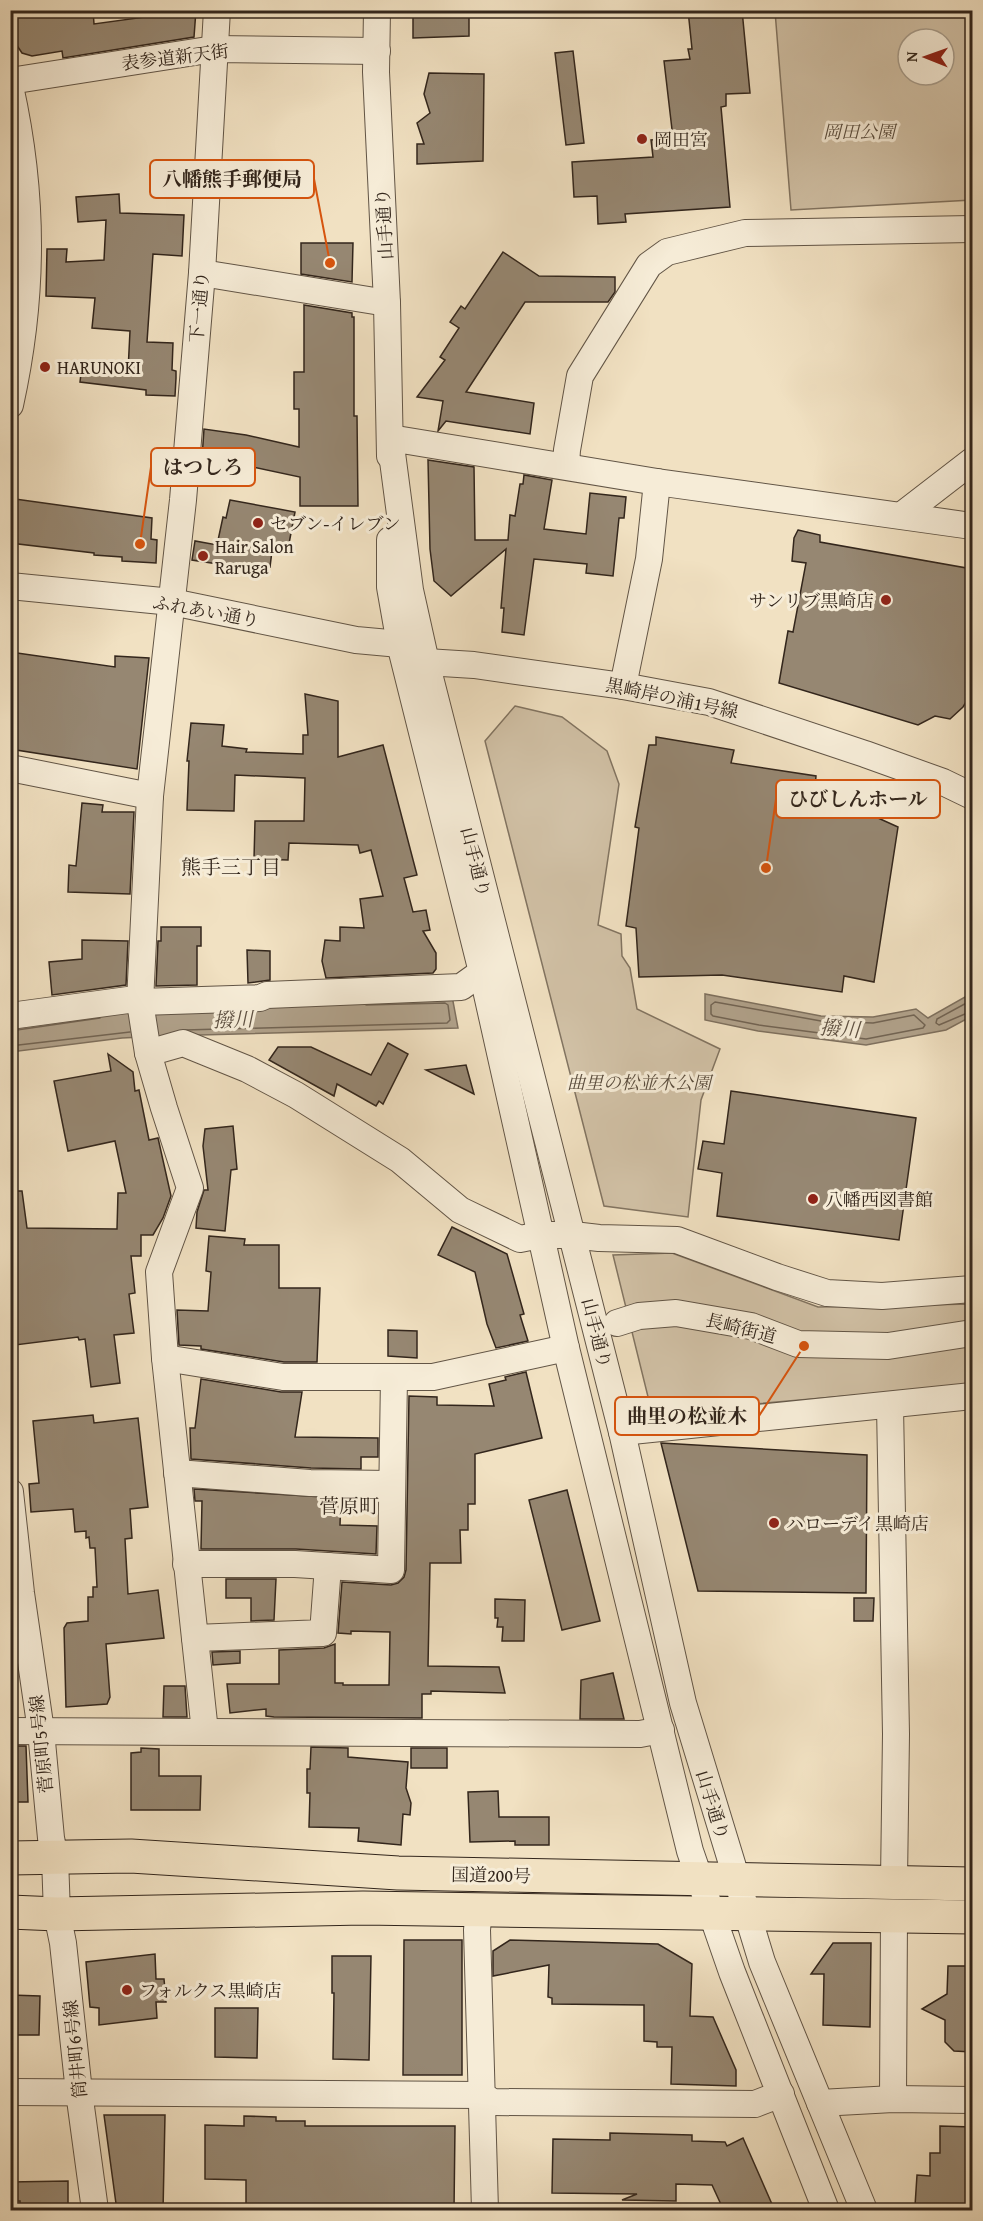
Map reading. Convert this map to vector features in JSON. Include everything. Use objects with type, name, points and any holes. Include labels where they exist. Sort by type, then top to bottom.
[{"type":"highway","name":"国道200号","points":[[10,1912],[56,1887],[131,1856],[398,1873],[972,1884]]},
{"type":"highway","name":"国道200号","points":[[10,1858],[56,1887],[363,1908],[972,1917]]},
{"type":"street","name":"下一通り","points":[[205,1732],[165,1358],[159,1272],[190,1188],[148,1053],[140,1002],[150,796],[165,642],[172,602],[202,273],[217,10]]},
{"type":"street","name":"山手通り","points":[[377,10],[376,72],[387,303],[390,587],[400,644],[482,972],[566,1348],[699,1880],[732,1972],[826,2211]]},
{"type":"street","name":"表参道新天街","points":[[10,81],[214,49],[378,51]]},
{"type":"street","points":[[10,86],[24,162],[29,244],[25,326],[10,405]]},
{"type":"street","points":[[566,465],[580,376],[650,265],[667,252],[745,233],[972,229]]},
{"type":"street","points":[[202,273],[387,303]]},
{"type":"street","name":"山手通り","points":[[390,438],[410,590],[426,662],[622,1432],[683,1703],[749,1913],[762,1962],[864,2211]]},
{"type":"street","points":[[390,438],[566,465],[657,482],[972,526]]},
{"type":"street","points":[[902,515],[972,461]]},
{"type":"street","points":[[623,686],[649,558],[657,482]]},
{"type":"street","name":"ふれあい通り","points":[[10,586],[172,602],[356,640],[400,644]]},
{"type":"street","points":[[400,644],[426,662]]},
{"type":"street","name":"黒崎岸の浦1号線","points":[[426,662],[474,665],[623,686],[709,702],[865,754],[943,782],[972,796]]},
{"type":"street","points":[[10,768],[150,796]]},
{"type":"street","points":[[10,1016],[128,1000],[140,1002],[260,998],[267,995],[462,987],[482,972]]},
{"type":"street","points":[[148,1053],[183,1043],[247,1069],[296,1095],[400,1160],[460,1210],[520,1239],[540,1235],[573,1235],[677,1240],[827,1293],[882,1296],[972,1289]]},
{"type":"street","name":"長崎街道","points":[[617,1323],[639,1316],[676,1313],[751,1326],[798,1344],[888,1346],[972,1333]]},
{"type":"street","points":[[165,1358],[283,1377],[433,1377],[566,1348]]},
{"type":"street","points":[[186,1564],[328,1566],[391,1570],[394,1377]]},
{"type":"street","points":[[622,1432],[972,1396]]},
{"type":"street","points":[[890,1406],[896,1734],[894,1881]]},
{"type":"street","points":[[177,1473],[310,1483],[392,1484]]},
{"type":"street","name":"菅原町5号線","points":[[10,1492],[16,1593],[41,1731],[56,1887]]},
{"type":"street","points":[[195,1638],[324,1633],[328,1566]]},
{"type":"street","points":[[10,1731],[640,1734],[661,1730]]},
{"type":"street","name":"筒井町6号線","points":[[56,1887],[95,2211]]},
{"type":"street","points":[[479,1908],[477,1930],[485,2211]]},
{"type":"street","points":[[893,2099],[894,1915]]},
{"type":"street","points":[[10,2092],[481,2095],[493,2102],[755,2104],[781,2094]]},
{"type":"street","points":[[820,2103],[893,2099],[972,2100]]},
{"type":"green space","name":"岡田公園","points":[[775,11],[972,11],[972,200],[791,210]]},
{"type":"green space","name":"曲里の松並木公園","points":[[515,706],[562,717],[607,751],[619,784],[598,925],[621,934],[622,956],[630,968],[637,1009],[720,1049],[701,1100],[688,1217],[604,1206],[485,741]]},
{"type":"green space","points":[[672,1253],[818,1307],[972,1304],[972,1385],[652,1413],[613,1255]]},
{"type":"water","name":"撥川","points":[[972,993],[972,1016],[946,1030],[866,1045],[758,1031],[705,1020],[705,994],[821,1016],[873,1017],[916,1009],[928,1018]]},
{"type":"water","name":"撥川","points":[[452,996],[458,1028],[122,1038],[11,1052],[11,1026],[119,1009]]},
{"type":"building","points":[[10,10],[93,10],[94,24],[196,10],[194,37],[63,58],[62,51],[32,56],[22,53],[10,35]]},
{"type":"building","points":[[413,10],[469,10],[469,36],[413,38]]},
{"type":"building","points":[[688,10],[742,10],[750,93],[726,94],[726,106],[721,107],[730,207],[625,214],[626,222],[598,224],[597,196],[574,197],[572,162],[653,157],[651,140],[673,138],[664,61],[690,59],[688,49],[692,49]]},
{"type":"building","points":[[573,51],[584,143],[566,145],[555,53]]},
{"type":"building","points":[[429,73],[484,74],[483,161],[417,164],[417,144],[424,144],[417,123],[430,113],[424,94]]},
{"type":"building","points":[[119,194],[120,213],[184,215],[182,256],[153,254],[147,342],[173,343],[172,370],[176,371],[175,396],[146,395],[146,390],[80,382],[82,365],[128,371],[130,331],[92,328],[95,298],[46,296],[47,249],[67,249],[66,262],[104,260],[106,220],[78,222],[76,197]]},
{"type":"building","points":[[301,243],[353,243],[352,282],[301,274]]},
{"type":"building","points":[[503,252],[539,276],[615,277],[615,292],[608,302],[525,302],[466,392],[534,403],[530,434],[446,421],[438,431],[443,401],[417,397],[445,360],[440,357],[459,328],[450,322],[461,306],[465,309]]},
{"type":"building","points":[[304,305],[352,313],[354,317],[354,416],[357,416],[358,506],[300,506],[300,477],[202,458],[204,429],[246,435],[299,447],[299,409],[294,409],[294,372],[304,372]]},
{"type":"building","points":[[428,460],[474,467],[475,540],[508,540],[510,515],[515,516],[520,484],[523,484],[524,475],[552,480],[544,529],[586,534],[590,493],[626,497],[624,518],[619,518],[613,576],[586,573],[587,564],[534,559],[524,635],[502,632],[504,608],[501,608],[506,549],[451,596],[434,581],[430,549]]},
{"type":"building","points":[[15,499],[152,518],[151,539],[157,540],[156,563],[122,561],[122,557],[10,543],[10,526]]},
{"type":"building","points":[[230,500],[295,512],[287,554],[272,551],[270,567],[266,566],[265,571],[192,560],[195,541],[217,545],[223,517],[226,518]]},
{"type":"building","name":"サンリブ黒崎店","points":[[798,530],[820,535],[820,542],[972,569],[972,692],[963,707],[950,719],[935,716],[918,725],[779,683],[788,631],[793,632],[806,563],[792,561],[794,538]]},
{"type":"building","points":[[10,652],[115,667],[115,656],[149,658],[137,769],[10,749]]},
{"type":"building","points":[[305,694],[338,701],[338,757],[383,745],[417,875],[404,878],[413,912],[426,910],[430,930],[423,931],[436,953],[436,969],[433,973],[326,978],[322,961],[325,940],[340,941],[340,927],[364,928],[360,899],[383,896],[371,850],[360,853],[358,845],[289,843],[288,860],[254,859],[255,821],[304,821],[305,778],[235,775],[234,811],[187,810],[189,761],[187,761],[191,723],[224,725],[222,746],[247,749],[246,752],[303,754],[303,735],[308,735]]},
{"type":"building","points":[[656,737],[734,750],[731,763],[816,776],[814,800],[847,804],[898,827],[874,982],[844,976],[842,992],[722,975],[639,977],[636,928],[626,926],[639,828],[635,827],[649,745],[656,745]]},
{"type":"building","points":[[82,803],[103,805],[102,812],[134,812],[130,894],[68,892],[69,865],[76,866]]},
{"type":"building","points":[[161,927],[201,927],[201,946],[197,946],[197,985],[156,986],[158,941],[161,941]]},
{"type":"building","points":[[82,940],[128,941],[126,985],[52,995],[49,962],[82,959]]},
{"type":"building","points":[[247,950],[270,951],[270,980],[248,983]]},
{"type":"building","points":[[388,1043],[408,1054],[383,1104],[379,1101],[376,1106],[337,1084],[334,1096],[269,1060],[278,1047],[311,1047],[371,1075]]},
{"type":"building","points":[[108,1054],[133,1072],[135,1091],[139,1090],[149,1140],[158,1138],[171,1196],[163,1218],[153,1235],[141,1235],[141,1256],[131,1256],[135,1293],[129,1294],[134,1333],[114,1335],[120,1383],[91,1387],[85,1339],[79,1340],[78,1337],[15,1345],[10,1311],[10,1191],[22,1191],[27,1228],[117,1229],[118,1193],[126,1193],[115,1141],[68,1151],[54,1081],[111,1071]]},
{"type":"building","points":[[466,1065],[474,1094],[426,1070]]},
{"type":"building","points":[[731,1091],[916,1118],[899,1240],[717,1216],[722,1173],[698,1169],[703,1141],[724,1144]]},
{"type":"building","points":[[233,1126],[237,1169],[231,1170],[225,1231],[196,1228],[197,1212],[204,1190],[208,1190],[203,1146],[205,1129]]},
{"type":"building","points":[[452,1227],[507,1254],[524,1314],[520,1315],[528,1341],[496,1348],[487,1324],[475,1272],[438,1255]]},
{"type":"building","points":[[209,1236],[245,1239],[244,1245],[279,1245],[279,1288],[320,1288],[317,1362],[284,1362],[201,1349],[201,1346],[179,1345],[177,1310],[208,1311],[211,1272],[206,1271]]},
{"type":"building","points":[[388,1330],[417,1331],[417,1358],[388,1356]]},
{"type":"building","points":[[526,1372],[542,1438],[475,1454],[475,1504],[468,1504],[468,1530],[460,1530],[461,1563],[430,1563],[428,1666],[499,1667],[505,1693],[431,1691],[431,1694],[422,1694],[422,1718],[274,1717],[266,1716],[266,1709],[230,1713],[227,1684],[279,1684],[279,1650],[324,1648],[335,1644],[335,1683],[389,1685],[390,1632],[338,1633],[342,1582],[391,1585],[398,1583],[404,1577],[406,1570],[409,1396],[437,1397],[437,1405],[494,1406],[489,1384]]},
{"type":"building","points":[[201,1379],[281,1392],[302,1392],[295,1437],[378,1438],[378,1457],[361,1457],[361,1469],[311,1468],[191,1459],[190,1428],[195,1428]]},
{"type":"building","points":[[93,1415],[94,1423],[138,1418],[148,1507],[130,1509],[132,1538],[125,1539],[128,1594],[158,1590],[164,1638],[106,1644],[110,1697],[107,1704],[66,1707],[64,1628],[67,1623],[88,1621],[88,1597],[93,1597],[93,1587],[97,1587],[95,1548],[90,1548],[86,1531],[75,1532],[73,1509],[31,1512],[29,1484],[39,1483],[33,1421]]},
{"type":"building","name":"ハローデイ黒崎店","points":[[661,1443],[867,1455],[866,1593],[698,1591]]},
{"type":"building","points":[[194,1489],[341,1498],[340,1525],[377,1526],[376,1554],[296,1549],[201,1549],[202,1501],[195,1501]]},
{"type":"building","points":[[567,1490],[600,1621],[562,1630],[529,1500]]},
{"type":"building","points":[[226,1579],[276,1579],[274,1620],[251,1621],[251,1598],[226,1598]]},
{"type":"building","points":[[854,1598],[874,1598],[873,1621],[854,1621]]},
{"type":"building","points":[[495,1599],[525,1600],[524,1641],[502,1641],[503,1627],[497,1627]]},
{"type":"building","points":[[240,1651],[240,1663],[213,1665],[212,1652]]},
{"type":"building","points":[[613,1673],[624,1719],[580,1719],[581,1680]]},
{"type":"building","points":[[164,1686],[185,1686],[187,1717],[163,1717]]},
{"type":"building","points":[[10,1746],[26,1746],[28,1802],[10,1802]]},
{"type":"building","points":[[311,1747],[348,1748],[348,1757],[408,1762],[406,1788],[411,1803],[410,1815],[403,1814],[401,1845],[358,1841],[359,1828],[309,1827],[310,1793],[307,1793],[307,1769],[310,1769]]},
{"type":"building","points":[[141,1748],[159,1749],[159,1776],[201,1776],[200,1810],[131,1810],[131,1753],[141,1752]]},
{"type":"building","points":[[411,1748],[447,1748],[447,1768],[411,1768]]},
{"type":"building","points":[[498,1791],[499,1817],[549,1817],[549,1845],[515,1845],[515,1841],[470,1842],[468,1792]]},
{"type":"building","points":[[404,1940],[462,1940],[462,2075],[403,2075]]},
{"type":"building","points":[[510,1940],[658,1944],[692,1964],[690,2016],[713,2017],[736,2070],[736,2086],[671,2084],[672,2047],[657,2047],[657,2042],[644,2041],[644,2005],[552,2004],[552,1998],[548,1997],[549,1965],[493,1976],[493,1951]]},
{"type":"building","points":[[833,1943],[871,1943],[870,2027],[823,2025],[824,1974],[811,1974]]},
{"type":"building","name":"フォルクス黒崎店","points":[[155,1954],[156,1979],[164,1979],[166,2002],[156,2002],[157,2018],[99,2025],[99,2008],[90,2007],[86,1962]]},
{"type":"building","points":[[332,1956],[371,1956],[369,2060],[333,2059]]},
{"type":"building","points":[[948,1966],[972,1966],[972,2052],[954,2051],[945,2042],[945,2020],[922,2009],[947,1994]]},
{"type":"building","points":[[10,1995],[40,1996],[39,2035],[10,2035]]},
{"type":"building","points":[[215,2008],[258,2008],[257,2058],[215,2057]]},
{"type":"building","points":[[104,2115],[165,2115],[163,2211],[117,2211]]},
{"type":"building","points":[[244,2116],[276,2117],[276,2121],[305,2121],[305,2126],[455,2126],[454,2211],[246,2211],[246,2180],[205,2179],[205,2125],[244,2126]]},
{"type":"building","points":[[940,2126],[972,2127],[972,2211],[928,2211],[928,2206],[915,2206],[917,2175],[930,2176],[930,2153],[940,2153]]},
{"type":"building","points":[[610,2133],[692,2135],[692,2141],[725,2142],[727,2146],[743,2138],[775,2211],[724,2211],[712,2185],[676,2184],[676,2201],[622,2200],[637,2194],[552,2193],[553,2139],[610,2140]]},
{"type":"building","points":[[68,2181],[68,2205],[64,2205],[64,2211],[20,2211],[20,2201],[11,2201],[10,2182]]},
{"type":"place","name":"岡田宮","points":[[642,139]]},
{"type":"place","name":"八幡熊手郵便局","points":[[330,263]]},
{"type":"place","name":"HARUNOKI","points":[[45,367]]},
{"type":"place","name":"セブン-イレブン","points":[[258,523]]},
{"type":"place","name":"はつしろ","points":[[140,544]]},
{"type":"place","name":"Hair Salon Raruga","points":[[203,556]]},
{"type":"place","name":"サンリブ黒崎店","points":[[886,600]]},
{"type":"place","name":"ひびしんホール","points":[[766,868]]},
{"type":"place","name":"八幡西図書館","points":[[813,1199]]},
{"type":"place","name":"曲里の松並木","points":[[804,1346]]},
{"type":"place","name":"ハローデイ黒崎店","points":[[774,1523]]},
{"type":"place","name":"フォルクス黒崎店","points":[[127,1990]]},
{"type":"district","name":"熊手三丁目","points":[[231,866]]},
{"type":"district","name":"菅原町","points":[[349,1505]]}]
